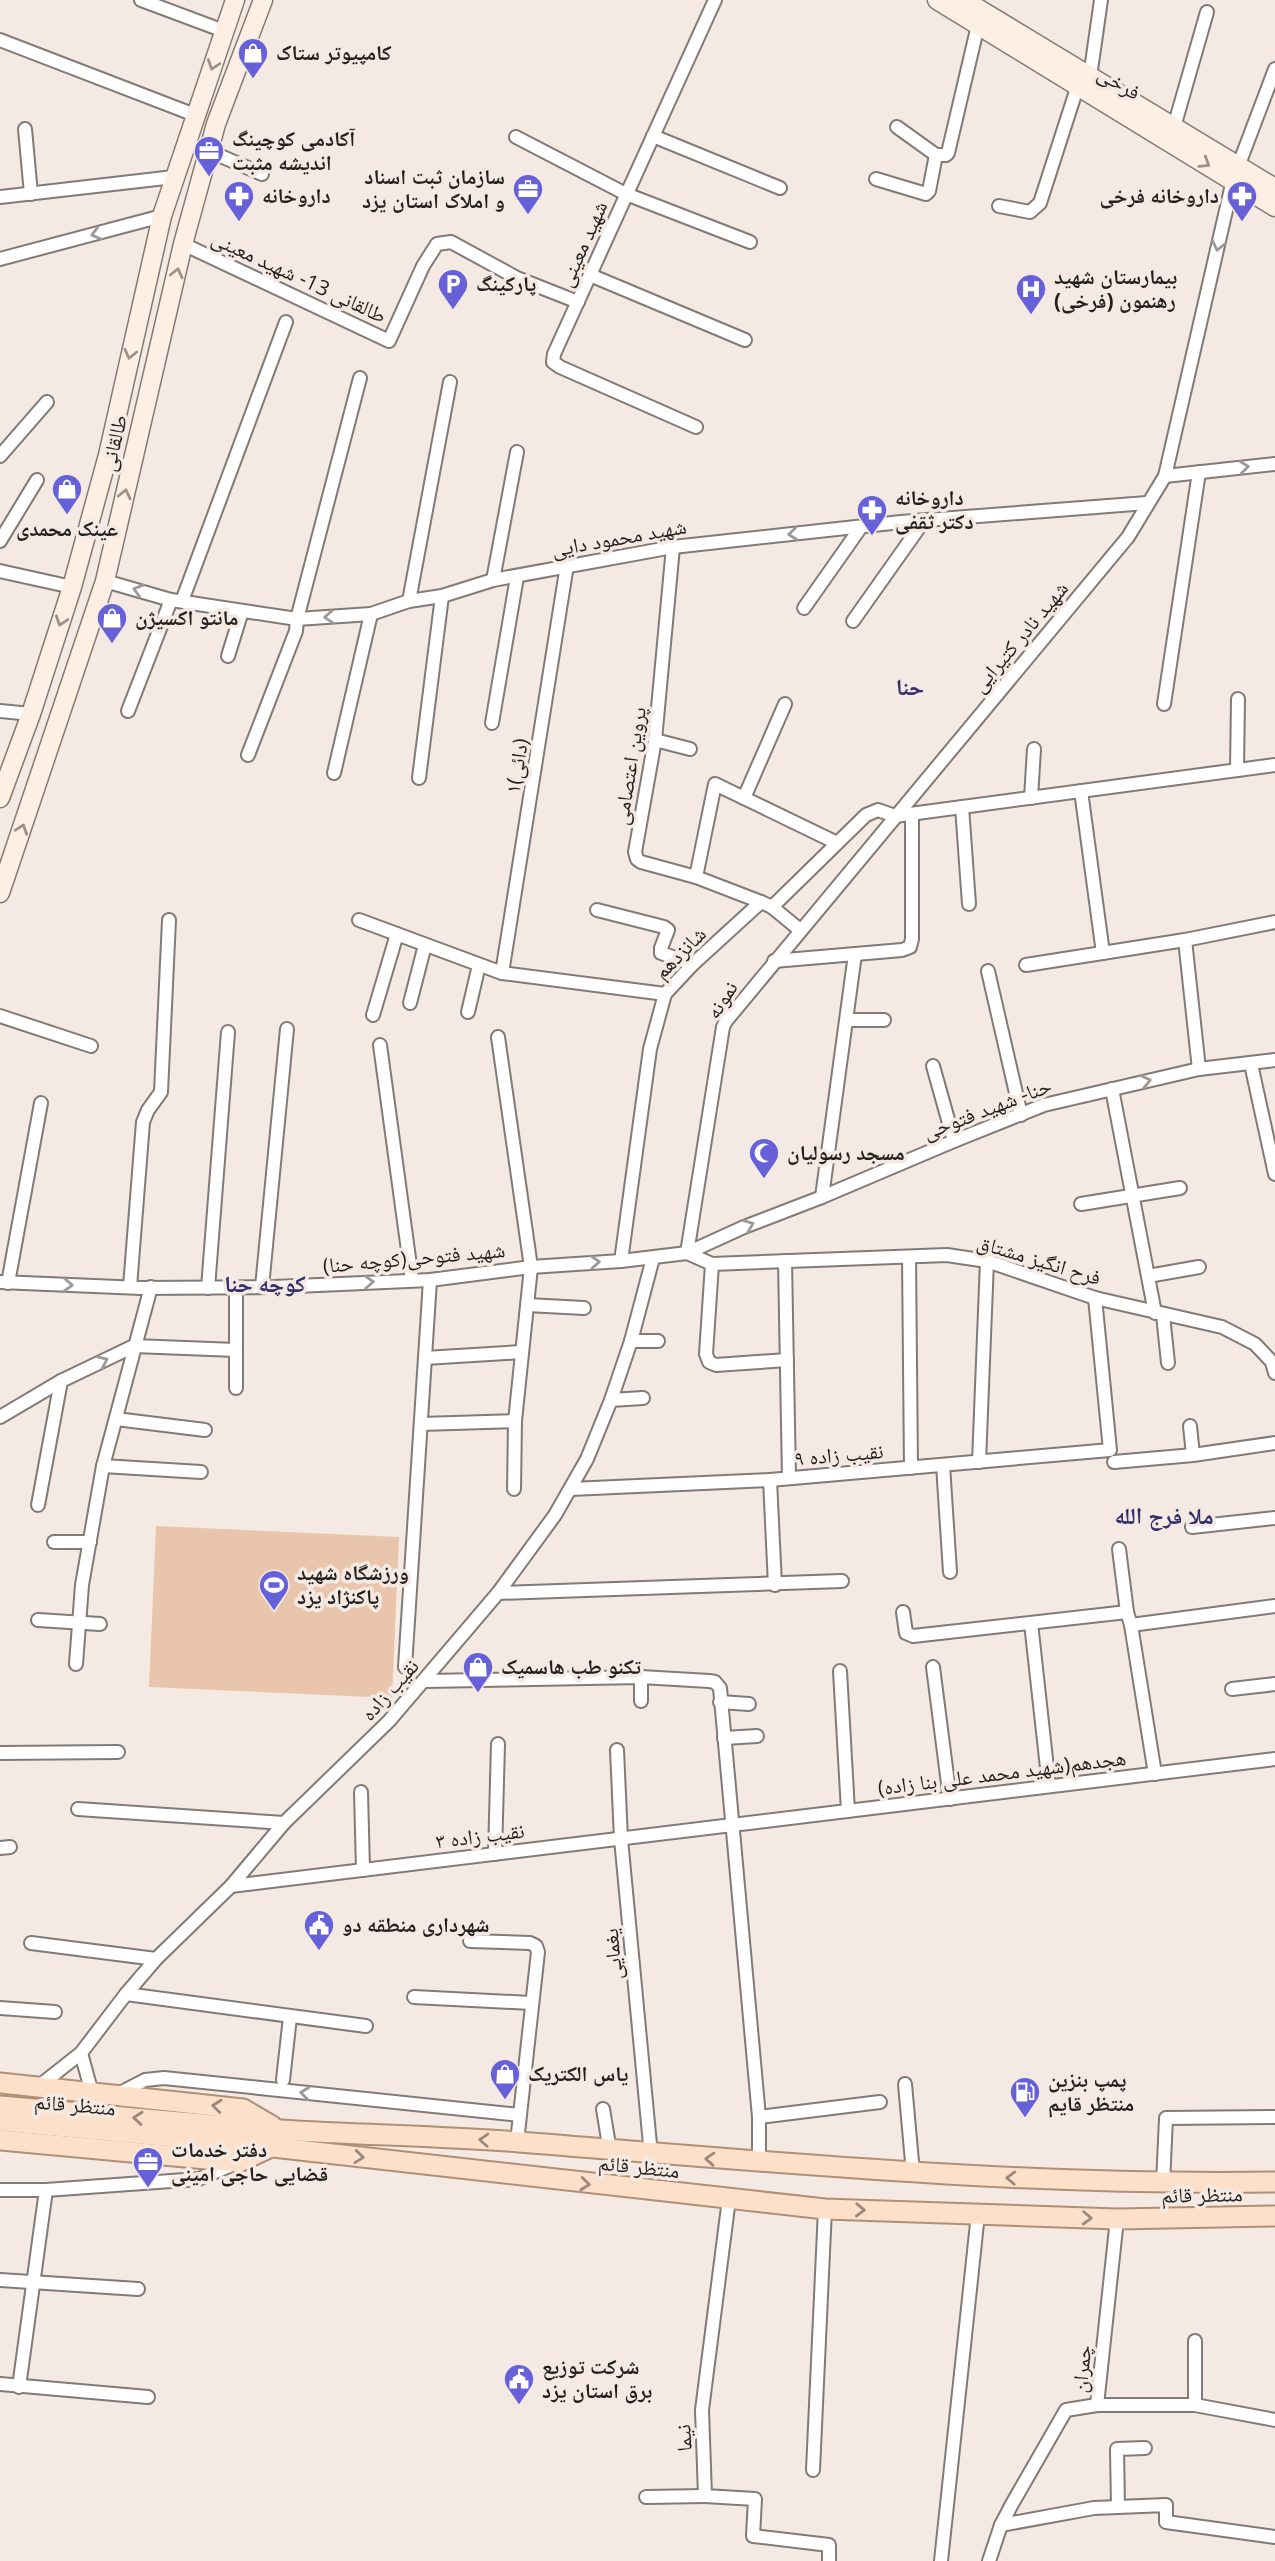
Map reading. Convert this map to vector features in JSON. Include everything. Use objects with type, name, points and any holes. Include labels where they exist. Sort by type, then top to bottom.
[{"type":"main road","name":"طالقانی","points":[[0,798],[31,714],[72,587],[108,455],[162,216],[235,0]]},
{"type":"main road","name":"طالقانی","points":[[0,893],[105,581],[183,244],[216,124],[263,0]]},
{"type":"main road","name":"فرخی","points":[[937,0],[983,12]]},
{"type":"main road","name":"فرخی","points":[[964,0],[1084,81],[1236,172],[1275,188]]},
{"type":"main road","name":"فرخی","points":[[1084,81],[1174,127],[1236,172],[1275,207]]},
{"type":"main road","points":[[0,2083],[243,2109],[275,2139],[239,2162],[0,2140]]},
{"type":"main road","name":"منتظر قائم","points":[[0,2106],[825,2209],[1117,2219],[1275,2217]]},
{"type":"main road","name":"منتظر قائم","points":[[0,2121],[275,2139],[517,2142],[651,2155],[914,2173],[1163,2184],[1275,2182]]},
{"type":"street","points":[[141,0],[224,31]]},
{"type":"street","name":"شهید معینی","points":[[696,428],[560,367],[554,362],[554,354],[715,0]]},
{"type":"street","points":[[999,206],[1030,212],[1040,203],[1084,81],[1101,0]]},
{"type":"street","points":[[897,127],[936,155],[948,153],[983,12]]},
{"type":"street","points":[[1174,127],[1207,12]]},
{"type":"street","points":[[0,40],[195,115]]},
{"type":"street","points":[[1275,69],[1236,172],[1165,476],[1275,464]]},
{"type":"street","points":[[25,129],[31,194]]},
{"type":"street","points":[[653,136],[780,188]]},
{"type":"street","points":[[516,137],[626,194],[750,242]]},
{"type":"street","points":[[209,150],[262,174]]},
{"type":"street","points":[[876,179],[926,194],[929,191],[936,155]]},
{"type":"street","points":[[0,197],[174,177]]},
{"type":"street","points":[[0,259],[162,216]]},
{"type":"street","name":"طالقانی 13- شهید معینی","points":[[183,244],[389,341],[423,266],[437,244],[450,242],[517,278],[578,302]]},
{"type":"street","points":[[590,275],[745,340]]},
{"type":"street","points":[[128,711],[176,601],[286,322]]},
{"type":"street","points":[[248,755],[292,645],[360,379]]},
{"type":"street","points":[[409,601],[450,382]]},
{"type":"street","points":[[0,456],[47,401]]},
{"type":"street","points":[[494,580],[517,452]]},
{"type":"street","points":[[1164,704],[1199,472]]},
{"type":"street","name":"شهید نادر کتیرایی","points":[[895,816],[1128,537],[1165,476]]},
{"type":"street","points":[[0,541],[37,480]]},
{"type":"street","name":"شهید محمود دایی","points":[[105,581],[176,601],[297,619],[371,614],[409,601],[442,596],[494,580],[517,578],[567,565],[673,547],[901,522],[1147,503]]},
{"type":"street","points":[[852,621],[923,522]]},
{"type":"street","points":[[804,608],[861,527]]},
{"type":"street","name":"پروین اعتصامی","points":[[673,547],[656,740],[635,852],[637,859],[696,877],[766,905],[800,930]]},
{"type":"street","name":"۱(دائی)","points":[[502,973],[567,565]]},
{"type":"street","points":[[0,571],[72,587]]},
{"type":"street","points":[[492,723],[517,578]]},
{"type":"street","points":[[419,778],[442,596]]},
{"type":"street","points":[[228,656],[242,611]]},
{"type":"street","points":[[334,773],[371,614]]},
{"type":"street","points":[[1237,770],[1238,699]]},
{"type":"street","points":[[744,798],[785,704]]},
{"type":"street","points":[[0,711],[31,714]]},
{"type":"street","points":[[656,740],[690,750]]},
{"type":"street","points":[[1031,798],[1034,749]]},
{"type":"street","points":[[895,816],[1275,765]]},
{"type":"street","points":[[696,877],[715,784],[837,842]]},
{"type":"street","points":[[1081,791],[1103,953]]},
{"type":"street","points":[[962,807],[969,904]]},
{"type":"street","name":"شانزدهم","points":[[621,1261],[650,1049],[665,994],[693,964],[766,905],[866,815],[878,810],[895,816]]},
{"type":"street","points":[[774,961],[910,947],[912,814]]},
{"type":"street","name":"نمونه","points":[[687,1253],[723,1027],[774,961],[895,816]]},
{"type":"street","points":[[597,910],[664,927],[667,930],[662,953],[693,964]]},
{"type":"street","points":[[130,1287],[143,1122],[161,1092],[169,920]]},
{"type":"street","points":[[359,920],[502,973],[665,994]]},
{"type":"street","points":[[1026,965],[1185,940],[1275,922]]},
{"type":"street","points":[[373,1015],[397,934]]},
{"type":"street","points":[[1185,940],[1199,1069]]},
{"type":"street","points":[[410,1003],[425,945]]},
{"type":"street","points":[[822,1198],[856,954]]},
{"type":"street","points":[[468,1012],[480,965]]},
{"type":"street","points":[[988,971],[1021,1115]]},
{"type":"street","points":[[0,1016],[91,1046]]},
{"type":"street","points":[[847,1020],[884,1020]]},
{"type":"street","points":[[262,1287],[287,1028]]},
{"type":"street","points":[[208,1288],[228,1032]]},
{"type":"street","points":[[498,1037],[531,1267],[515,1421],[514,1489]]},
{"type":"street","points":[[380,1045],[412,1280]]},
{"type":"street","name":"حنا- شهید فتوحی","points":[[653,1258],[687,1253],[744,1227],[822,1198],[954,1140],[1044,1105],[1199,1069],[1275,1060]]},
{"type":"street","points":[[1251,1064],[1275,1174]]},
{"type":"street","points":[[933,1066],[954,1140]]},
{"type":"street","points":[[1112,1089],[1147,1276],[1159,1314],[1168,1363]]},
{"type":"street","points":[[4,1282],[41,1103]]},
{"type":"street","points":[[1081,1204],[1180,1188]]},
{"type":"street","name":"فرح انگیز مشتاق","points":[[687,1253],[712,1264],[954,1256],[987,1261],[1095,1298],[1205,1322],[1237,1333],[1255,1344],[1268,1357],[1275,1373]]},
{"type":"street","points":[[909,1257],[911,1468]]},
{"type":"street","name":"(کوچه حنا)شهید فتوحی","points":[[4,1282],[130,1287],[262,1287],[430,1280],[531,1267],[653,1258]]},
{"type":"street","name":"نقیب زاده","points":[[38,2087],[82,2053],[156,1959],[231,1886],[284,1823],[389,1721],[498,1593],[555,1516],[587,1459],[631,1341],[653,1258]]},
{"type":"street","points":[[785,1261],[789,1478]]},
{"type":"street","points":[[979,1462],[987,1261]]},
{"type":"street","points":[[712,1264],[706,1354],[709,1362],[716,1365],[788,1360]]},
{"type":"street","points":[[1147,1276],[1199,1267]]},
{"type":"street","points":[[405,1667],[430,1280]]},
{"type":"street","points":[[76,1664],[79,1622],[103,1466],[151,1287]]},
{"type":"street","points":[[236,1287],[236,1388]]},
{"type":"street","points":[[1095,1298],[1112,1456]]},
{"type":"street","points":[[527,1306],[584,1308]]},
{"type":"street","points":[[631,1341],[657,1341]]},
{"type":"street","points":[[0,1417],[61,1381],[134,1346],[236,1350]]},
{"type":"street","points":[[425,1358],[522,1352]]},
{"type":"street","points":[[38,1504],[61,1381]]},
{"type":"street","points":[[611,1400],[643,1398]]},
{"type":"street","points":[[116,1419],[205,1430]]},
{"type":"street","points":[[421,1424],[515,1421]]},
{"type":"street","points":[[1190,1426],[1193,1455]]},
{"type":"street","name":"نقیب زاده ۹","points":[[571,1489],[770,1480],[979,1462],[1193,1455],[1275,1443]]},
{"type":"street","points":[[943,1465],[950,1572]]},
{"type":"street","points":[[103,1466],[201,1472]]},
{"type":"street","points":[[770,1480],[775,1585]]},
{"type":"street","points":[[1192,1528],[1275,1518]]},
{"type":"street","points":[[54,1542],[90,1542]]},
{"type":"street","points":[[1119,1549],[1155,1774]]},
{"type":"street","points":[[498,1593],[842,1581]]},
{"type":"street","points":[[903,1612],[906,1633],[909,1636],[1031,1623],[1275,1606]]},
{"type":"street","points":[[38,1620],[100,1624]]},
{"type":"street","points":[[1031,1623],[1049,1787]]},
{"type":"street","points":[[933,1667],[950,1799]]},
{"type":"street","points":[[840,1671],[848,1811]]},
{"type":"street","points":[[641,1677],[641,1701]]},
{"type":"street","points":[[425,1681],[641,1677],[715,1682],[720,1688],[759,2117],[759,2162]]},
{"type":"street","points":[[1232,1689],[1275,1684]]},
{"type":"street","points":[[720,1702],[749,1704]]},
{"type":"street","points":[[724,1738],[757,1736]]},
{"type":"street","points":[[495,1854],[498,1744]]},
{"type":"street","name":"یغمایی","points":[[617,1750],[621,1839],[651,2155]]},
{"type":"street","points":[[0,1753],[118,1752]]},
{"type":"street","name":"هجدهم(شهید محمد علی بنا زاده)","points":[[733,1825],[1275,1759]]},
{"type":"street","points":[[361,1792],[363,1870]]},
{"type":"street","points":[[78,1809],[284,1823]]},
{"type":"street","name":"نقیب زاده ۳","points":[[231,1886],[733,1825]]},
{"type":"street","points":[[470,1941],[530,1943],[536,1946],[538,1952],[517,2142]]},
{"type":"street","points":[[31,1943],[156,1959]]},
{"type":"street","points":[[126,1994],[366,2026]]},
{"type":"street","points":[[414,1997],[531,2003]]},
{"type":"street","points":[[0,2008],[55,2012]]},
{"type":"street","points":[[283,2080],[290,2017]]},
{"type":"street","points":[[82,2053],[92,2093]]},
{"type":"street","points":[[115,2095],[145,2080],[164,2078],[520,2116]]},
{"type":"street","points":[[905,2084],[914,2173]]},
{"type":"street","points":[[759,2117],[880,2102]]},
{"type":"street","points":[[603,2109],[610,2151]]},
{"type":"street","points":[[1163,2184],[1166,2118],[1275,2117]]},
{"type":"street","points":[[0,2190],[46,2190],[199,2179],[239,2162]]},
{"type":"street","points":[[19,2386],[46,2190]]},
{"type":"street","name":"نیما","points":[[705,2496],[702,2410],[729,2199]]},
{"type":"street","points":[[813,2470],[825,2209]]},
{"type":"street","points":[[941,2561],[978,2214]]},
{"type":"street","name":"چمران","points":[[989,2561],[1001,2525],[1066,2410],[1097,2405],[1117,2219]]},
{"type":"street","points":[[0,2280],[138,2289]]},
{"type":"street","points":[[1195,2341],[1195,2405]]},
{"type":"street","points":[[0,2384],[148,2397]]},
{"type":"street","points":[[1097,2405],[1195,2405],[1275,2420]]},
{"type":"street","points":[[1118,2507],[1117,2449],[1145,2448]]},
{"type":"street","points":[[646,2497],[755,2498],[753,2536],[829,2545],[829,2561]]},
{"type":"street","points":[[1001,2525],[1094,2508],[1166,2505],[1166,2522],[1275,2537]]},
{"type":"shaded area","name":"ورزشگاه شهید پاکنژاد یزد","points":[[156,1526],[399,1537],[392,1698],[149,1687]]},
{"type":"place","name":"کامپیوتر ستاک","points":[[253,80]]},
{"type":"place","name":"آکادمی کوچینگ اندیشه مثبت","points":[[209,178]]},
{"type":"place","name":"سازمان ثبت اسناد و املاک استان یزد","points":[[528,216]]},
{"type":"place","name":"داروخانه","points":[[239,223]]},
{"type":"place","name":"داروخانه فرخی","points":[[1242,223]]},
{"type":"place","name":"پارکینگ","points":[[453,311]]},
{"type":"place","name":"بیمارستان شهید رهنمون (فرخی)","points":[[1031,316]]},
{"type":"place","name":"عینک محمدی","points":[[67,516]]},
{"type":"place","name":"داروخانه دکتر ثقفی","points":[[872,537]]},
{"type":"place","name":"مانتو اكسيژن","points":[[112,645]]},
{"type":"place","name":"مسجد رسولیان","points":[[764,1180]]},
{"type":"place","name":"ورزشگاه شهید پاکنژاد یزد","points":[[274,1612]]},
{"type":"place","name":"تکنو طب هاسمیک","points":[[478,1694]]},
{"type":"place","name":"شهرداری منطقه دو","points":[[319,1952]]},
{"type":"place","name":"یاس الکتریک","points":[[505,2101]]},
{"type":"place","name":"پمپ بنزین منتظر قایم","points":[[1025,2119]]},
{"type":"place","name":"دفتر خدمات قضایی حاجی امینی","points":[[148,2189]]},
{"type":"place","name":"شرکت توزیع برق استان یزد","points":[[519,2406]]},
{"type":"district","name":"حنا","points":[[910,687]]},
{"type":"district","name":"کوچه حنا","points":[[265,1284]]},
{"type":"district","name":"ملا فرج الله","points":[[1164,1516]]}]
